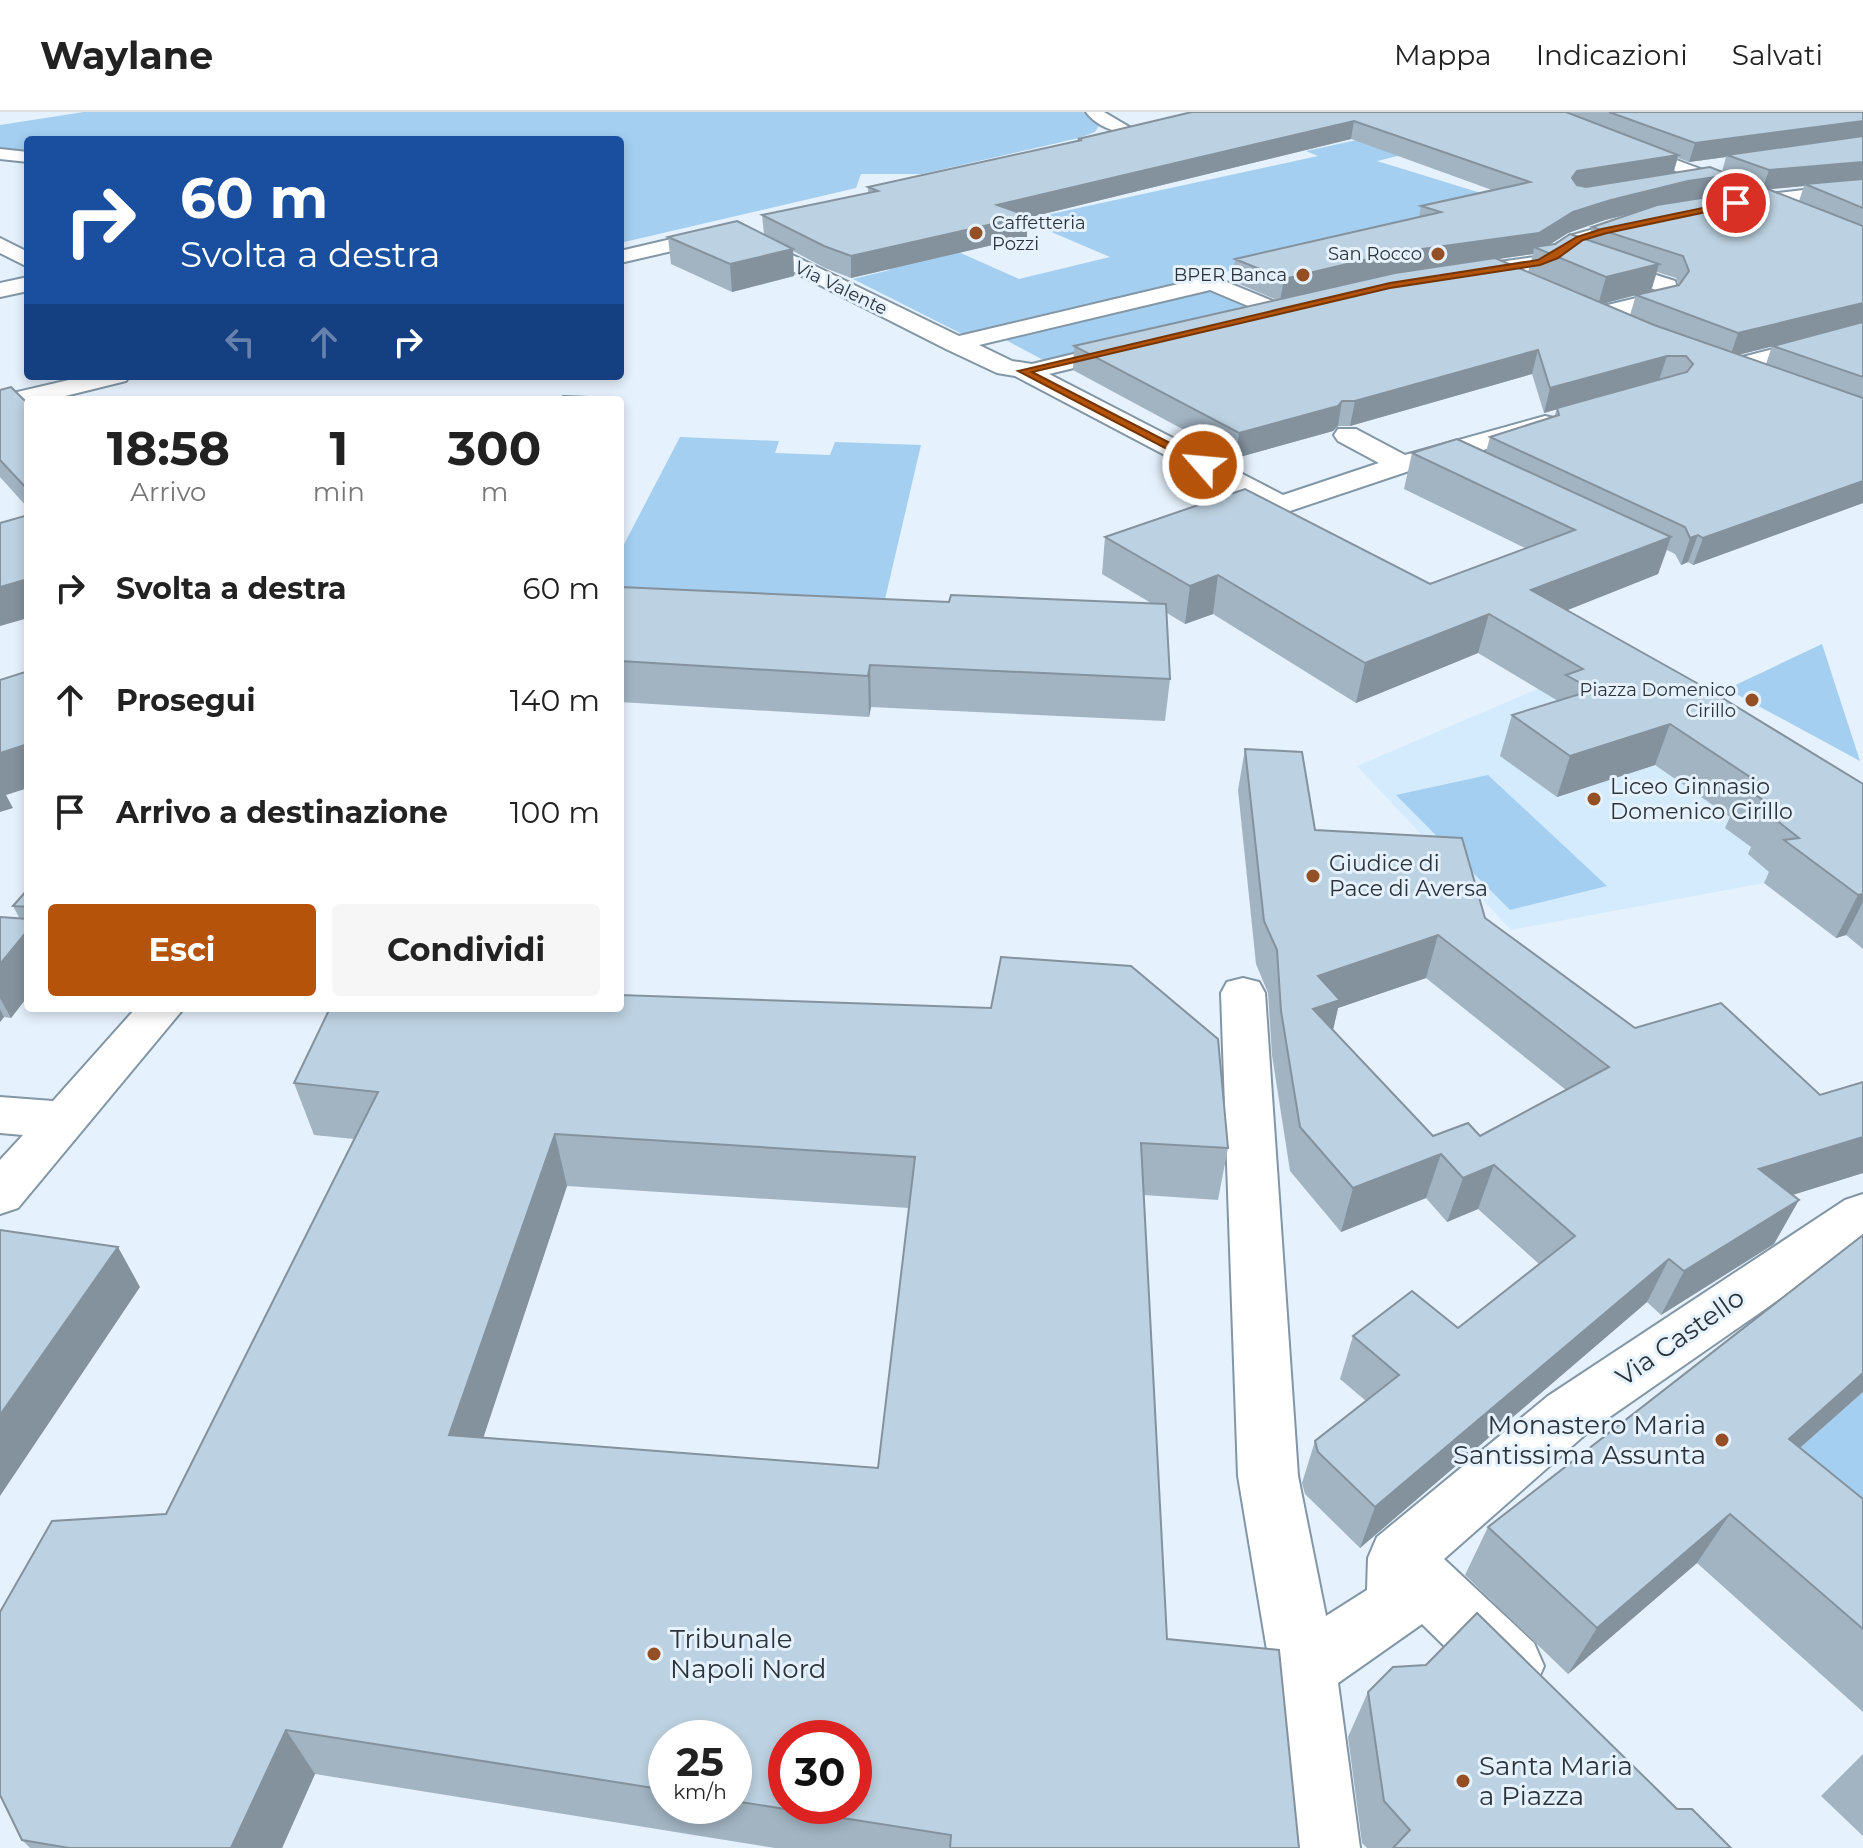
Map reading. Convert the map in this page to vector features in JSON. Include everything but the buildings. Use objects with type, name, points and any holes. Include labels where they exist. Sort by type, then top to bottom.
[{"type":"street","points":[[1094,112],[1121,136],[1119,123],[1106,112]]},
{"type":"street","points":[[1532,112],[1574,126],[1679,177],[1706,178],[1799,214]]},
{"type":"street","points":[[1574,126],[1602,121]]},
{"type":"street","points":[[0,154],[24,157]]},
{"type":"street","points":[[1679,177],[1727,165]]},
{"type":"street","points":[[1710,208],[1761,199],[1863,189]]},
{"type":"street","points":[[1433,278],[1540,263],[1592,234],[1674,214]]},
{"type":"street","points":[[624,256],[757,225]]},
{"type":"street","name":"Via Valente","points":[[729,232],[954,344],[1006,368],[1023,371],[1281,505],[1402,465],[1567,417]]},
{"type":"street","points":[[0,244],[24,259]]},
{"type":"street","points":[[1561,250],[1667,286],[1668,294],[1662,301],[1595,315]]},
{"type":"street","points":[[1492,270],[1531,287]]},
{"type":"street","points":[[954,344],[1212,283],[1277,311]]},
{"type":"street","points":[[0,290],[24,285]]},
{"type":"street","points":[[1569,304],[1632,331]]},
{"type":"street","points":[[1247,319],[1305,305]]},
{"type":"street","points":[[1728,368],[1863,333]]},
{"type":"street","points":[[1023,371],[1157,341]]},
{"type":"street","points":[[1699,357],[1773,385]]},
{"type":"street","points":[[33,396],[100,380]]},
{"type":"street","points":[[0,404],[24,398]]},
{"type":"street","points":[[1347,435],[1402,465]]},
{"type":"street","points":[[1437,455],[1479,475]]},
{"type":"street","points":[[1243,993],[1268,1476],[1303,1668],[1324,1848]]},
{"type":"street","points":[[0,1194],[159,1012]]},
{"type":"street","points":[[0,1115],[65,1120]]},
{"type":"street","name":"Via Castello","points":[[1399,1558],[1568,1414],[1863,1214]]},
{"type":"street","points":[[1303,1668],[1398,1606],[1399,1558]]},
{"type":"street","points":[[1399,1558],[1548,1703]]},
{"type":"shaded area","points":[[84,112],[1083,112],[1099,126],[1095,132],[1079,138],[922,174],[861,174],[856,188],[624,242],[624,136],[24,136],[24,154],[0,151],[0,125]]},
{"type":"shaded area","points":[[1375,136],[1422,150],[1377,161],[1507,201],[968,337],[853,279],[890,270],[828,239],[898,225],[1019,279],[1110,257],[1023,220],[1318,156],[1306,151]]},
{"type":"shaded area","points":[[1212,289],[1262,310],[1051,364],[1004,339]]},
{"type":"shaded area","points":[[680,437],[779,441],[775,453],[830,455],[835,442],[921,445],[882,612],[624,600],[624,544]]},
{"type":"shaded area","points":[[1822,644],[1860,761],[1727,689]]},
{"type":"shaded area","name":"Liceo Ginnasio Domenico Cirillo","points":[[1587,668],[1695,732],[1786,899],[1764,883],[1511,930],[1357,766]]},
{"type":"shaded area","points":[[1488,775],[1607,886],[1510,910],[1396,795]]},
{"type":"shaded area","points":[[1863,1392],[1863,1579],[1755,1488]]},
{"type":"place","name":"Caffetteria Pozzi","points":[[976,233]]},
{"type":"place","name":"San Rocco","points":[[1438,254]]},
{"type":"place","name":"BPER Banca","points":[[1303,275]]},
{"type":"place","name":"Piazza Domenico Cirillo","points":[[1752,700]]},
{"type":"place","name":"Liceo Ginnasio Domenico Cirillo","points":[[1594,799]]},
{"type":"place","name":"Giudice di Pace di Aversa","points":[[1313,876]]},
{"type":"place","name":"Monastero Maria Santissima Assunta","points":[[1722,1440]]},
{"type":"place","name":"Tribunale Napoli Nord","points":[[654,1654]]},
{"type":"place","name":"Santa Maria a Piazza","points":[[1463,1781]]},
{"type":"route","points":[[1203,465],[1023,371],[1390,285],[1540,263],[1580,239],[1605,230],[1736,203]]}]
